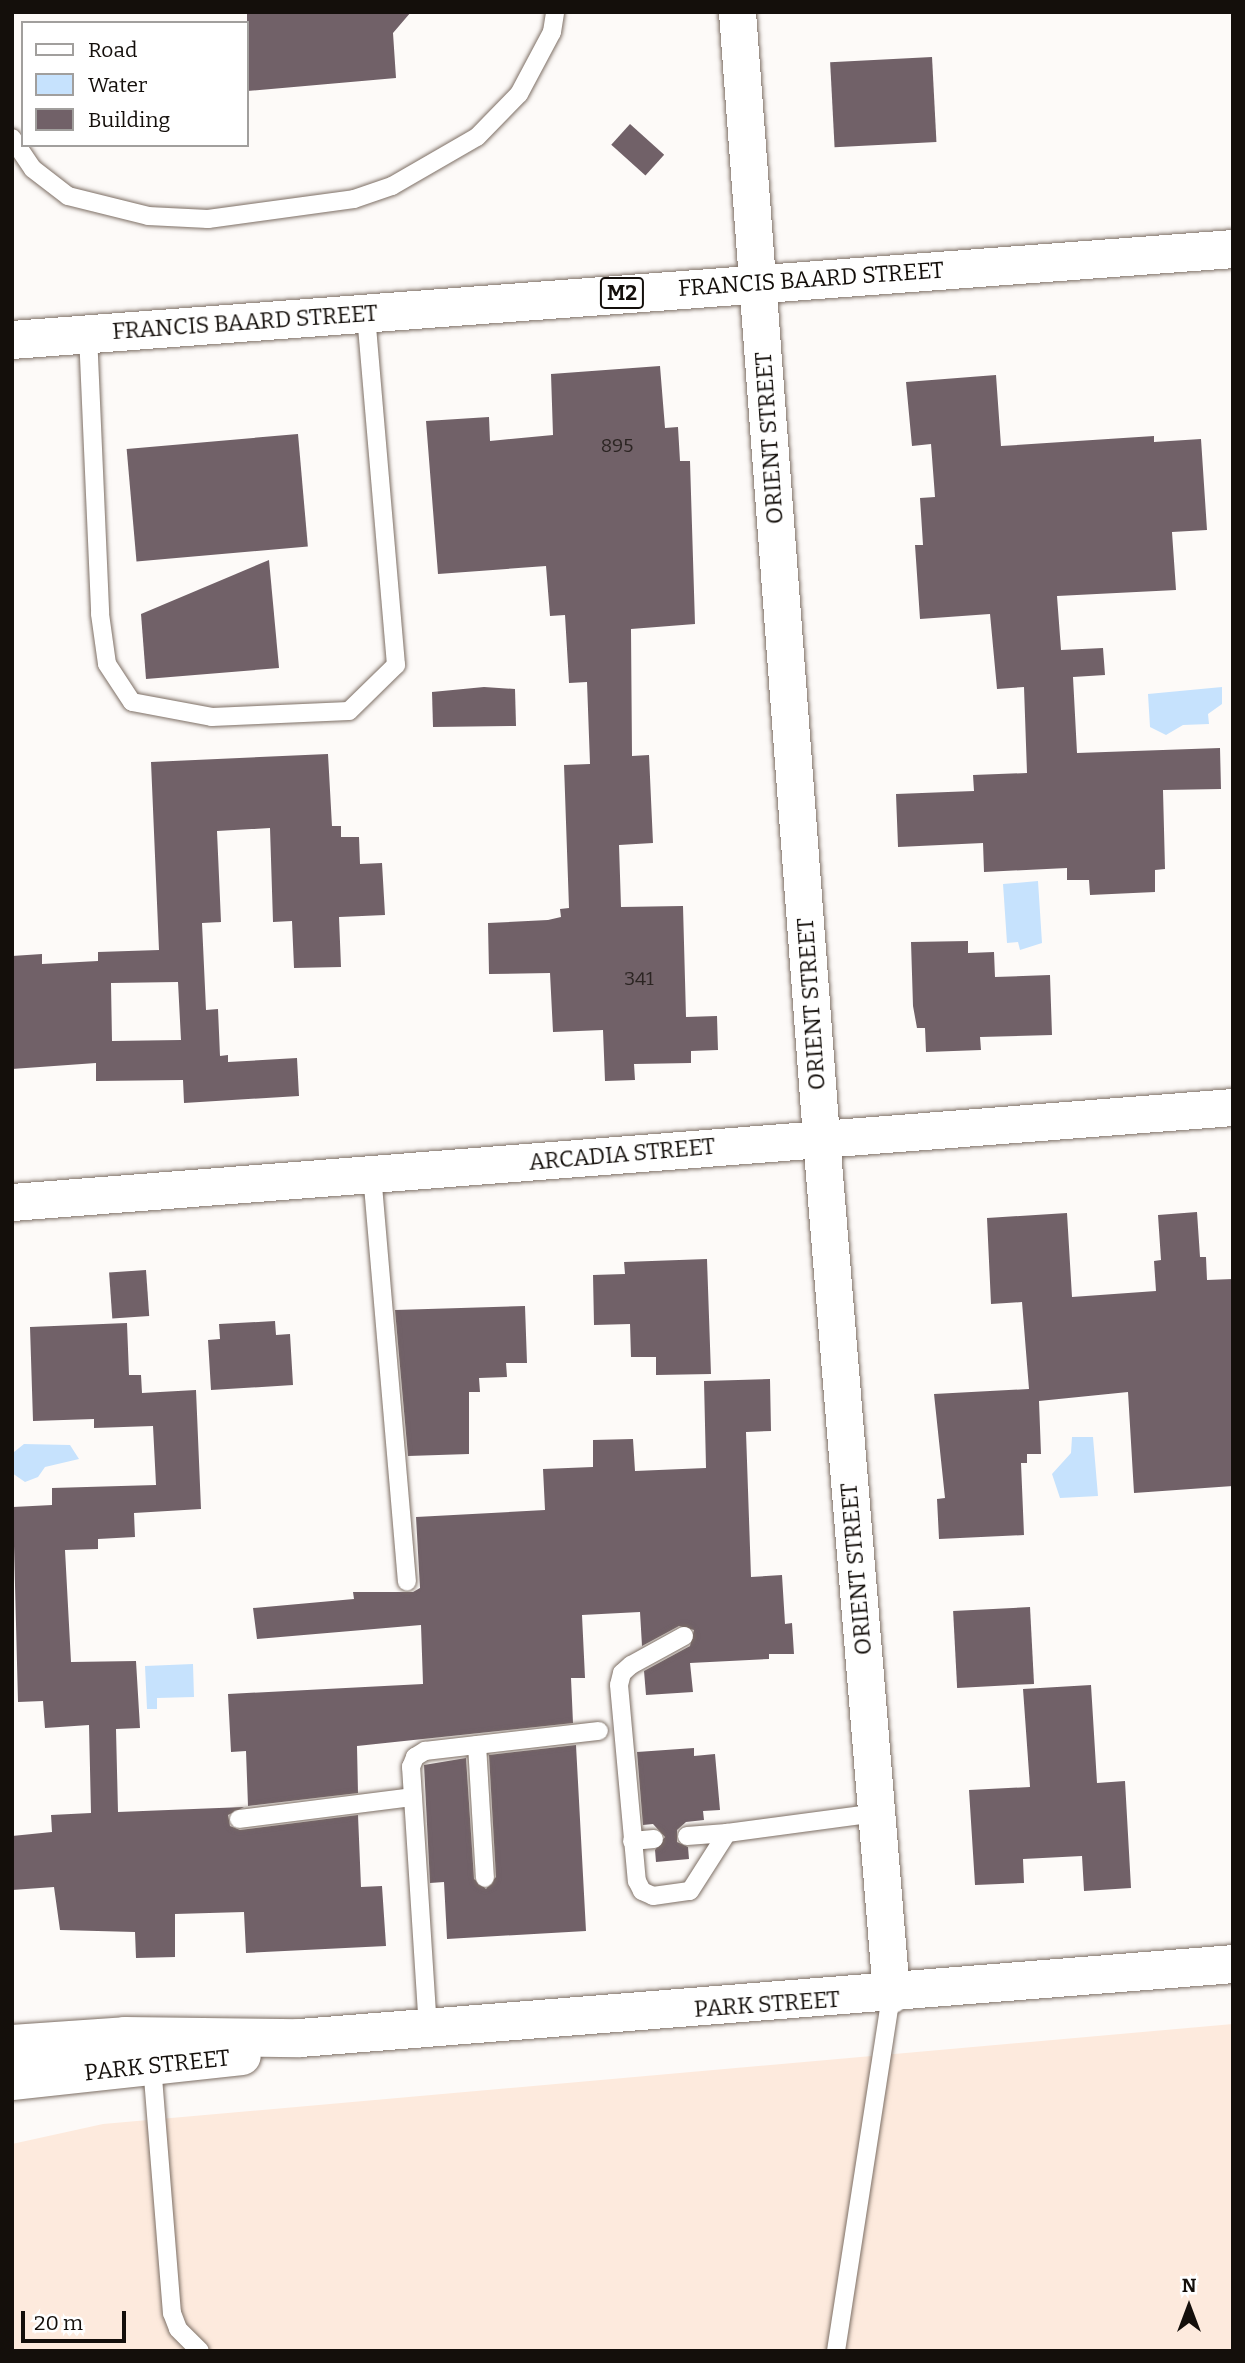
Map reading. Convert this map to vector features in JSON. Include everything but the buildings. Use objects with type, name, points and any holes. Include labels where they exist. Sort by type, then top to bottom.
[{"type":"street","name":"ORIENT STREET","points":[[737,12],[821,1138],[891,1994]]},
{"type":"street","name":"FRANCIS BAARD STREET","points":[[12,340],[757,282],[1233,249]]},
{"type":"street","name":"ARCADIA STREET","points":[[12,1202],[1233,1107]]},
{"type":"street","name":"PARK STREET","points":[[12,2044],[125,2036],[300,2038],[891,1994],[1233,1964]]},
{"type":"street","name":"PARK STREET","points":[[12,2081],[246,2056],[300,2038]]},
{"type":"lane","points":[[12,138],[33,169],[68,196],[148,216],[208,219],[354,199],[392,186],[477,137],[519,94],[552,32],[555,12]]},
{"type":"lane","points":[[88,334],[100,614],[107,664],[132,702],[212,718],[349,711],[396,665],[366,313]]},
{"type":"lane","points":[[372,1174],[407,1582]]},
{"type":"lane","points":[[684,1636],[622,1673],[632,1841],[642,1891],[653,1896],[677,1895],[698,1884],[727,1833]]},
{"type":"lane","points":[[428,2029],[413,1797],[415,1757],[425,1751],[599,1731]]},
{"type":"lane","points":[[477,1745],[485,1878]]},
{"type":"lane","points":[[239,1819],[413,1797]]},
{"type":"lane","points":[[687,1836],[876,1813]]},
{"type":"lane","points":[[632,1841],[654,1839]]},
{"type":"lane","points":[[836,2351],[891,1994]]},
{"type":"lane","points":[[152,2065],[172,2313],[178,2329],[200,2351]]},
{"type":"shaded area","points":[[1233,2024],[1233,2351],[12,2351],[12,2144],[103,2124]]},
{"type":"water","points":[[1222,687],[1222,704],[1208,714],[1209,724],[1183,725],[1166,735],[1150,727],[1148,694]]},
{"type":"water","points":[[1038,881],[1042,943],[1020,950],[1018,942],[1007,943],[1003,884]]},
{"type":"water","points":[[1072,1437],[1093,1437],[1098,1496],[1060,1498],[1052,1474],[1071,1453]]},
{"type":"water","points":[[24,1444],[70,1445],[79,1459],[45,1467],[38,1477],[25,1482],[12,1473],[14,1452]]},
{"type":"water","points":[[193,1664],[194,1697],[157,1698],[157,1709],[147,1709],[145,1666]]}]
